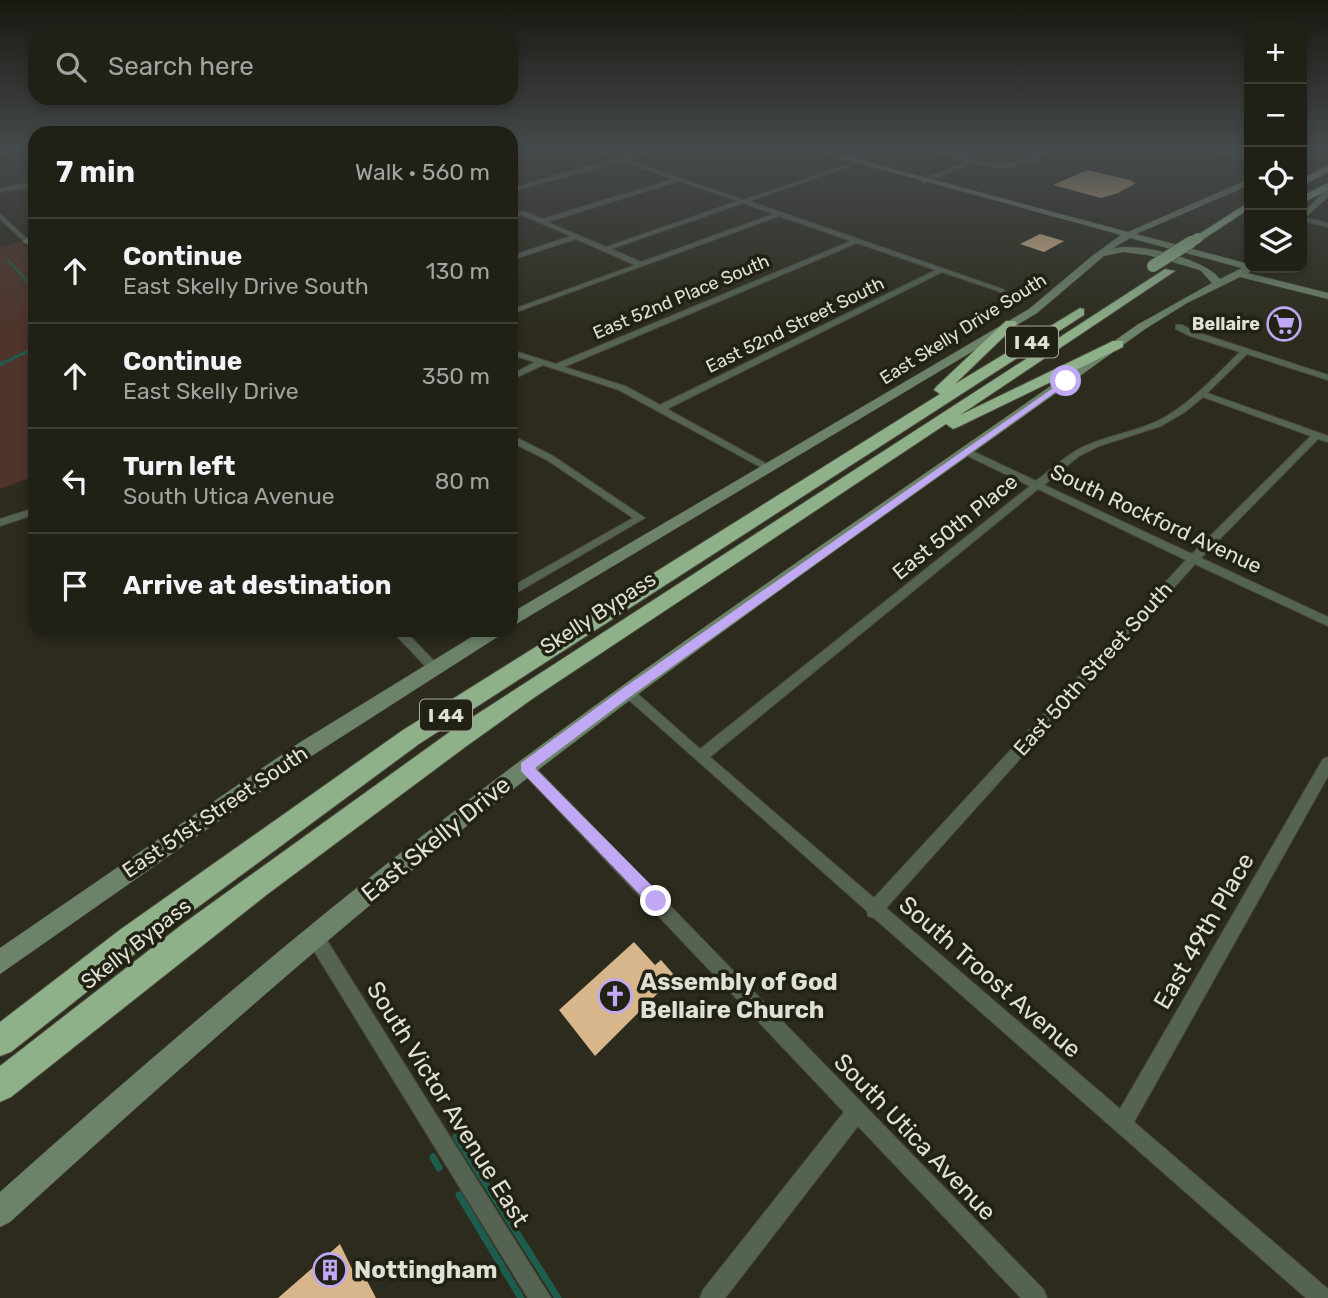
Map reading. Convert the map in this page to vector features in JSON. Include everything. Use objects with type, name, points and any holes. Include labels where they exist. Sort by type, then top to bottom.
[{"type":"highway","points":[[1232,216],[1236,210]]},
{"type":"highway","name":"Skelly Bypass","points":[[0,1041],[131,939],[411,737],[520,665],[1242,210]]},
{"type":"highway","name":"Skelly Bypass","points":[[0,1086],[205,923],[422,763],[527,691],[1244,221]]},
{"type":"highway","points":[[912,418],[1011,324]]},
{"type":"highway","points":[[887,454],[1003,402],[1118,344]]},
{"type":"main road","points":[[1026,210],[1244,268]]},
{"type":"main road","name":"East Skelly Drive South","points":[[768,468],[1011,324],[1046,301],[1094,259],[1125,237],[1187,210]]},
{"type":"main road","points":[[1147,225],[1154,234],[1169,241],[1222,256],[1244,257]]},
{"type":"main road","points":[[1094,259],[1122,249],[1140,250],[1203,268],[1219,284]]},
{"type":"main road","points":[[967,452],[1170,309],[1244,271]]},
{"type":"main road","points":[[1260,273],[1328,296]]},
{"type":"main road","points":[[1263,273],[1328,290]]},
{"type":"main road","name":"East Skelly Drive","points":[[0,1212],[142,1083],[315,937],[526,767],[626,692],[967,452]]},
{"type":"main road","points":[[518,617],[768,468]]},
{"type":"main road","points":[[433,667],[484,637]]},
{"type":"main road","name":"East 51st Street South","points":[[0,962],[249,787],[433,667]]},
{"type":"street","points":[[543,221],[581,210]]},
{"type":"street","points":[[606,249],[721,210]]},
{"type":"street","points":[[766,210],[1000,290],[1009,296]]},
{"type":"street","points":[[518,214],[523,213],[543,221],[641,265]]},
{"type":"street","points":[[518,309],[779,214]]},
{"type":"street","points":[[0,216],[12,229],[28,239]]},
{"type":"street","points":[[1307,220],[1328,225]]},
{"type":"street","points":[[2,231],[12,229]]},
{"type":"street","points":[[518,256],[578,236]]},
{"type":"street","name":"East 52nd Place South","points":[[556,367],[856,241]]},
{"type":"street","name":"East 52nd Street South","points":[[662,408],[942,270]]},
{"type":"street","points":[[1179,327],[1328,378]]},
{"type":"street","name":"East 50th Place","points":[[700,757],[1091,444],[1160,423],[1200,393],[1246,351]]},
{"type":"street","points":[[518,355],[622,388],[768,468]]},
{"type":"street","points":[[518,374],[540,363]]},
{"type":"street","points":[[1200,393],[1323,437]]},
{"type":"street","name":"East 50th Street South","points":[[874,910],[1193,559],[1323,437]]},
{"type":"street","points":[[518,442],[550,458],[640,518],[518,588]]},
{"type":"street","name":"South Rockford Avenue","points":[[967,452],[1328,622]]},
{"type":"street","points":[[0,523],[28,513]]},
{"type":"street","points":[[404,637],[433,667]]},
{"type":"street","name":"South Troost Avenue","points":[[626,692],[1322,1298]]},
{"type":"street","name":"East 49th Place","points":[[1122,1124],[1328,763]]},
{"type":"street","name":"South Utica Avenue","points":[[526,767],[1036,1298]]},
{"type":"street","name":"South Victor Avenue East","points":[[315,937],[540,1298]]},
{"type":"street","points":[[711,1298],[857,1111]]},
{"type":"shaded area","points":[[21,242],[28,250],[28,479],[0,489],[0,247]]},
{"type":"building","points":[[1040,234],[1064,241],[1044,252],[1020,244]]},
{"type":"building","name":"Assembly of God Bellaire Church","points":[[634,942],[655,965],[661,960],[675,976],[595,1056],[559,1010]]},
{"type":"building","name":"Nottingham","points":[[340,1244],[356,1277],[362,1271],[376,1298],[278,1298]]},
{"type":"waterway","points":[[8,260],[28,282]]},
{"type":"waterway","points":[[3,363],[0,364],[28,351]]},
{"type":"waterway","points":[[456,1137],[558,1298]]},
{"type":"waterway","points":[[433,1157],[439,1168]]},
{"type":"waterway","points":[[459,1195],[521,1298]]},
{"type":"place","name":"Bellaire","points":[[1284,324]]},
{"type":"place","name":"Assembly of God Bellaire Church","points":[[615,996]]},
{"type":"place","name":"Nottingham","points":[[330,1270]]},
{"type":"route","points":[[656,901],[526,767],[626,692],[1066,381]]}]
